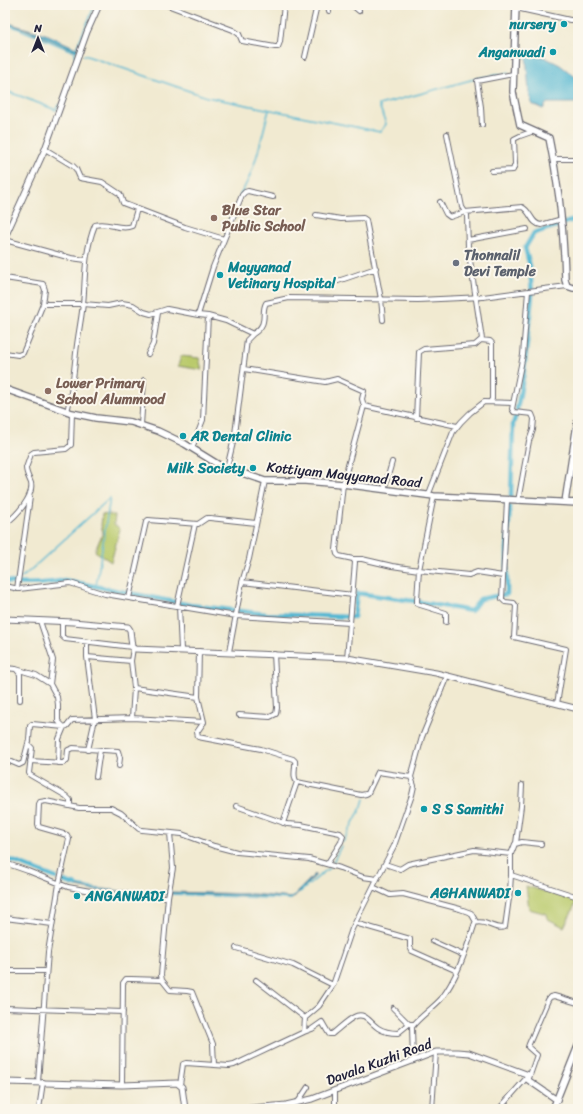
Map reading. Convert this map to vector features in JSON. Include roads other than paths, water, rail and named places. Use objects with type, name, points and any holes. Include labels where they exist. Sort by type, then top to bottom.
[{"type":"main road","points":[[516,7],[513,92],[520,125],[549,138],[554,159],[562,219],[565,280],[567,286],[578,288]]},
{"type":"main road","name":"Kottiyam Mayyanad Road","points":[[5,389],[69,412],[141,425],[169,435],[219,466],[265,481],[305,481],[343,484],[431,496],[578,503]]},
{"type":"main road","points":[[565,502],[578,418]]},
{"type":"main road","points":[[553,1109],[578,1046]]},
{"type":"street","points":[[86,260],[71,258],[5,238],[45,149],[87,32],[99,5]]},
{"type":"street","points":[[167,5],[233,30],[239,34],[242,41],[275,47],[279,45],[280,42],[284,5]]},
{"type":"street","points":[[305,57],[317,5]]},
{"type":"street","points":[[328,5],[329,12]]},
{"type":"street","points":[[352,5],[359,11]]},
{"type":"street","points":[[516,7],[570,20],[578,20]]},
{"type":"street","points":[[482,125],[481,107],[476,81],[514,74]]},
{"type":"street","points":[[492,171],[513,170],[515,164],[514,139],[534,131]]},
{"type":"street","points":[[447,134],[468,229],[468,240],[481,340]]},
{"type":"street","points":[[45,149],[73,166],[80,178],[102,182],[120,194],[123,203],[185,227],[224,239]]},
{"type":"street","points":[[554,159],[578,159]]},
{"type":"street","points":[[198,315],[224,239],[243,193],[250,192],[273,197]]},
{"type":"street","points":[[440,202],[446,214],[450,217],[465,212],[522,207],[527,210],[531,218],[538,225],[562,219]]},
{"type":"street","points":[[17,589],[31,484],[26,468],[31,454],[34,452],[69,448],[71,445],[69,412],[72,379],[76,365],[86,260],[96,225],[100,224],[125,228],[132,226],[137,209]]},
{"type":"street","points":[[316,215],[341,219],[363,218],[366,220],[376,268],[383,320]]},
{"type":"street","points":[[468,240],[527,229]]},
{"type":"street","points":[[338,282],[376,268]]},
{"type":"street","points":[[5,278],[43,284],[45,290],[42,304],[24,353],[18,355],[5,353]]},
{"type":"street","points":[[227,468],[235,434],[247,340],[263,323],[264,305],[266,303],[289,298],[418,300],[475,297],[567,286]]},
{"type":"street","points":[[518,501],[534,419],[532,414],[512,410],[523,355],[528,291]]},
{"type":"street","points":[[42,304],[83,304],[108,306],[122,303],[134,305],[144,312],[151,314],[168,309],[208,316],[226,321],[253,334]]},
{"type":"street","points":[[148,354],[153,344],[158,313]]},
{"type":"street","points":[[192,448],[203,420],[208,316]]},
{"type":"street","points":[[416,418],[419,352],[424,349],[475,345],[481,340],[490,341],[492,343],[490,402]]},
{"type":"street","points":[[244,369],[325,382],[337,379],[364,391],[362,398],[364,406],[343,484],[336,553],[339,556],[419,570],[469,575],[477,572],[503,576]]},
{"type":"street","points":[[141,425],[144,380]]},
{"type":"street","points":[[446,622],[446,613],[417,604],[419,570],[431,496],[457,426],[484,402],[513,404]]},
{"type":"street","points":[[364,406],[457,426]]},
{"type":"street","points":[[384,490],[392,462]]},
{"type":"street","points":[[230,652],[242,582],[249,559],[265,481]]},
{"type":"street","points":[[5,524],[12,518],[30,496]]},
{"type":"street","points":[[507,500],[502,599],[505,602],[516,606],[514,637],[566,649],[557,704]]},
{"type":"street","points":[[129,598],[146,522],[151,520],[195,524],[201,523],[206,518],[256,523]]},
{"type":"street","points":[[181,650],[178,606],[195,524]]},
{"type":"street","points":[[347,658],[356,562],[353,559]]},
{"type":"street","points":[[242,582],[353,596]]},
{"type":"street","points":[[5,586],[17,589],[70,583],[105,594],[236,616],[350,623]]},
{"type":"street","points":[[5,620],[62,621],[128,627],[130,630],[132,648],[131,661],[134,688],[132,718]]},
{"type":"street","points":[[40,620],[53,660],[50,684]]},
{"type":"street","points":[[62,621],[63,638],[132,648],[347,658],[436,673],[578,709]]},
{"type":"street","points":[[87,642],[87,657],[95,719],[88,750]]},
{"type":"street","points":[[200,651],[198,697],[204,722]]},
{"type":"street","points":[[238,715],[270,717],[276,714],[274,654]]},
{"type":"street","points":[[87,657],[131,661]]},
{"type":"street","points":[[5,668],[16,669],[36,675],[50,684],[57,697],[58,721],[64,727]]},
{"type":"street","points":[[16,669],[20,674],[20,700]]},
{"type":"street","points":[[304,1032],[305,1018],[319,1006],[333,985],[355,923],[394,846],[412,795],[414,786],[411,777],[423,731],[447,676]]},
{"type":"street","points":[[134,688],[198,697]]},
{"type":"street","points":[[58,763],[59,739],[64,727],[67,726],[72,720],[132,718],[204,722]]},
{"type":"street","points":[[204,722],[196,732],[200,738],[261,749],[293,759],[295,761],[296,765],[294,778],[297,782],[283,823]]},
{"type":"street","points":[[64,727],[32,724],[30,726],[28,744],[32,748],[29,773],[66,796],[70,800],[70,806]]},
{"type":"street","points":[[5,759],[19,765],[21,764],[24,760],[29,740]]},
{"type":"street","points":[[30,761],[58,763],[66,762],[70,749],[118,751],[120,758],[119,766]]},
{"type":"street","points":[[96,777],[100,750]]},
{"type":"street","points":[[297,782],[364,795],[368,792],[378,772],[411,777]]},
{"type":"street","points":[[476,922],[481,921],[500,928],[505,927],[510,891],[511,854],[516,843],[522,785]]},
{"type":"street","points":[[39,1109],[46,971],[52,924],[69,837],[38,824],[40,802],[43,801],[86,808],[111,808],[121,813],[140,829],[182,834],[214,846],[237,852],[309,860],[327,864],[363,877],[377,879]]},
{"type":"street","points":[[236,806],[283,823],[335,832],[343,836],[341,842],[327,864]]},
{"type":"street","points":[[170,833],[173,868],[168,897],[161,964],[162,980],[170,990],[192,992],[213,1044],[214,1065]]},
{"type":"street","points":[[516,843],[522,842],[541,844]]},
{"type":"street","points":[[385,864],[400,869],[408,864],[474,850],[511,854]]},
{"type":"street","points":[[5,863],[28,870],[59,884],[103,895],[119,897],[168,897]]},
{"type":"street","points":[[511,875],[578,897]]},
{"type":"street","points":[[374,887],[390,895],[403,894],[460,909],[471,913],[476,922]]},
{"type":"street","points":[[5,918],[52,924]]},
{"type":"street","points":[[413,1061],[412,1027],[443,997],[457,971],[476,922]]},
{"type":"street","points":[[355,923],[410,939],[410,949],[412,951],[457,971]]},
{"type":"street","points":[[432,941],[463,955]]},
{"type":"street","points":[[236,948],[293,965],[333,985]]},
{"type":"street","points":[[5,972],[46,971]]},
{"type":"street","points":[[122,1085],[124,981],[131,979],[162,980]]},
{"type":"street","points":[[256,980],[305,1018]]},
{"type":"street","points":[[499,1109],[529,1077],[537,1055],[528,1047],[550,997],[554,996],[578,1003]]},
{"type":"street","points":[[5,1008],[123,1012]]},
{"type":"street","points":[[393,1008],[409,1024]]},
{"type":"street","points":[[185,1109],[182,1087],[180,1085],[183,1064],[234,1065],[312,1029],[322,1022],[329,1034],[332,1034],[355,1017],[362,1015],[369,1019],[379,1029],[388,1033],[398,1033],[409,1024],[414,1024]]},
{"type":"street","points":[[432,1109],[436,1052]]},
{"type":"street","name":"Davala Kuzhi Road","points":[[242,1109],[286,1105],[312,1099],[436,1052],[469,1053],[529,1077],[557,1100]]},
{"type":"street","points":[[5,1082],[122,1085],[177,1083],[180,1085]]},
{"type":"street","points":[[298,1102],[308,1087]]},
{"type":"street","points":[[335,1091],[335,1109]]},
{"type":"water","points":[[5,22],[48,35],[78,49],[77,51],[25,29],[5,24]]},
{"type":"water","points":[[526,55],[544,57],[560,65],[578,79],[578,97],[575,103],[547,103],[543,109],[532,104],[529,92]]},
{"type":"water","points":[[315,874],[316,875],[292,899],[255,896],[119,892],[91,890],[72,886],[124,891],[254,894],[291,898]]},
{"type":"waterway","points":[[75,60],[75,51],[95,5]]},
{"type":"waterway","points":[[5,23],[73,51]]},
{"type":"waterway","points":[[84,55],[207,97],[380,132],[386,124],[379,105],[478,78],[508,73]]},
{"type":"waterway","points":[[5,91],[56,110],[58,105]]},
{"type":"waterway","points":[[240,195],[246,185],[254,165],[269,110]]},
{"type":"waterway","points":[[565,223],[578,218]]},
{"type":"waterway","points":[[517,409],[524,372],[532,295],[530,266],[525,248],[534,233],[560,225]]},
{"type":"waterway","points":[[511,496],[513,424],[516,415]]},
{"type":"waterway","points":[[20,578],[110,498],[96,586]]},
{"type":"waterway","points":[[5,581],[20,584],[35,584],[64,580],[190,605],[266,614],[354,617],[357,593],[471,611],[480,599],[507,594],[507,549],[510,507]]},
{"type":"waterway","points":[[343,842],[362,806],[364,799]]},
{"type":"waterway","points":[[333,862],[341,846]]},
{"type":"waterway","points":[[5,859],[56,878]]},
{"type":"waterway","points":[[300,892],[329,868]]},
{"type":"waterway","points":[[63,881],[76,885]]},
{"type":"waterway","points":[[76,885],[102,890]]},
{"type":"waterway","points":[[123,892],[166,894]]},
{"type":"waterway","points":[[172,894],[292,898]]},
{"type":"place","name":"nursery","points":[[564,24]]},
{"type":"place","name":"Anganwadi","points":[[553,52]]},
{"type":"place","name":"Blue Star Public School","points":[[214,218]]},
{"type":"place","name":"Thonnalil Devi Temple","points":[[456,263]]},
{"type":"place","name":"Mayyanad Vetinary Hospital","points":[[220,275]]},
{"type":"place","name":"Lower Primary School Alummood","points":[[48,391]]},
{"type":"place","name":"AR Dental Clinic","points":[[183,436]]},
{"type":"place","name":"Milk Society","points":[[253,468]]},
{"type":"place","name":"S S Samithi","points":[[424,809]]},
{"type":"place","name":"AGHANWADI","points":[[518,893]]},
{"type":"place","name":"ANGANWADI","points":[[77,896]]}]
